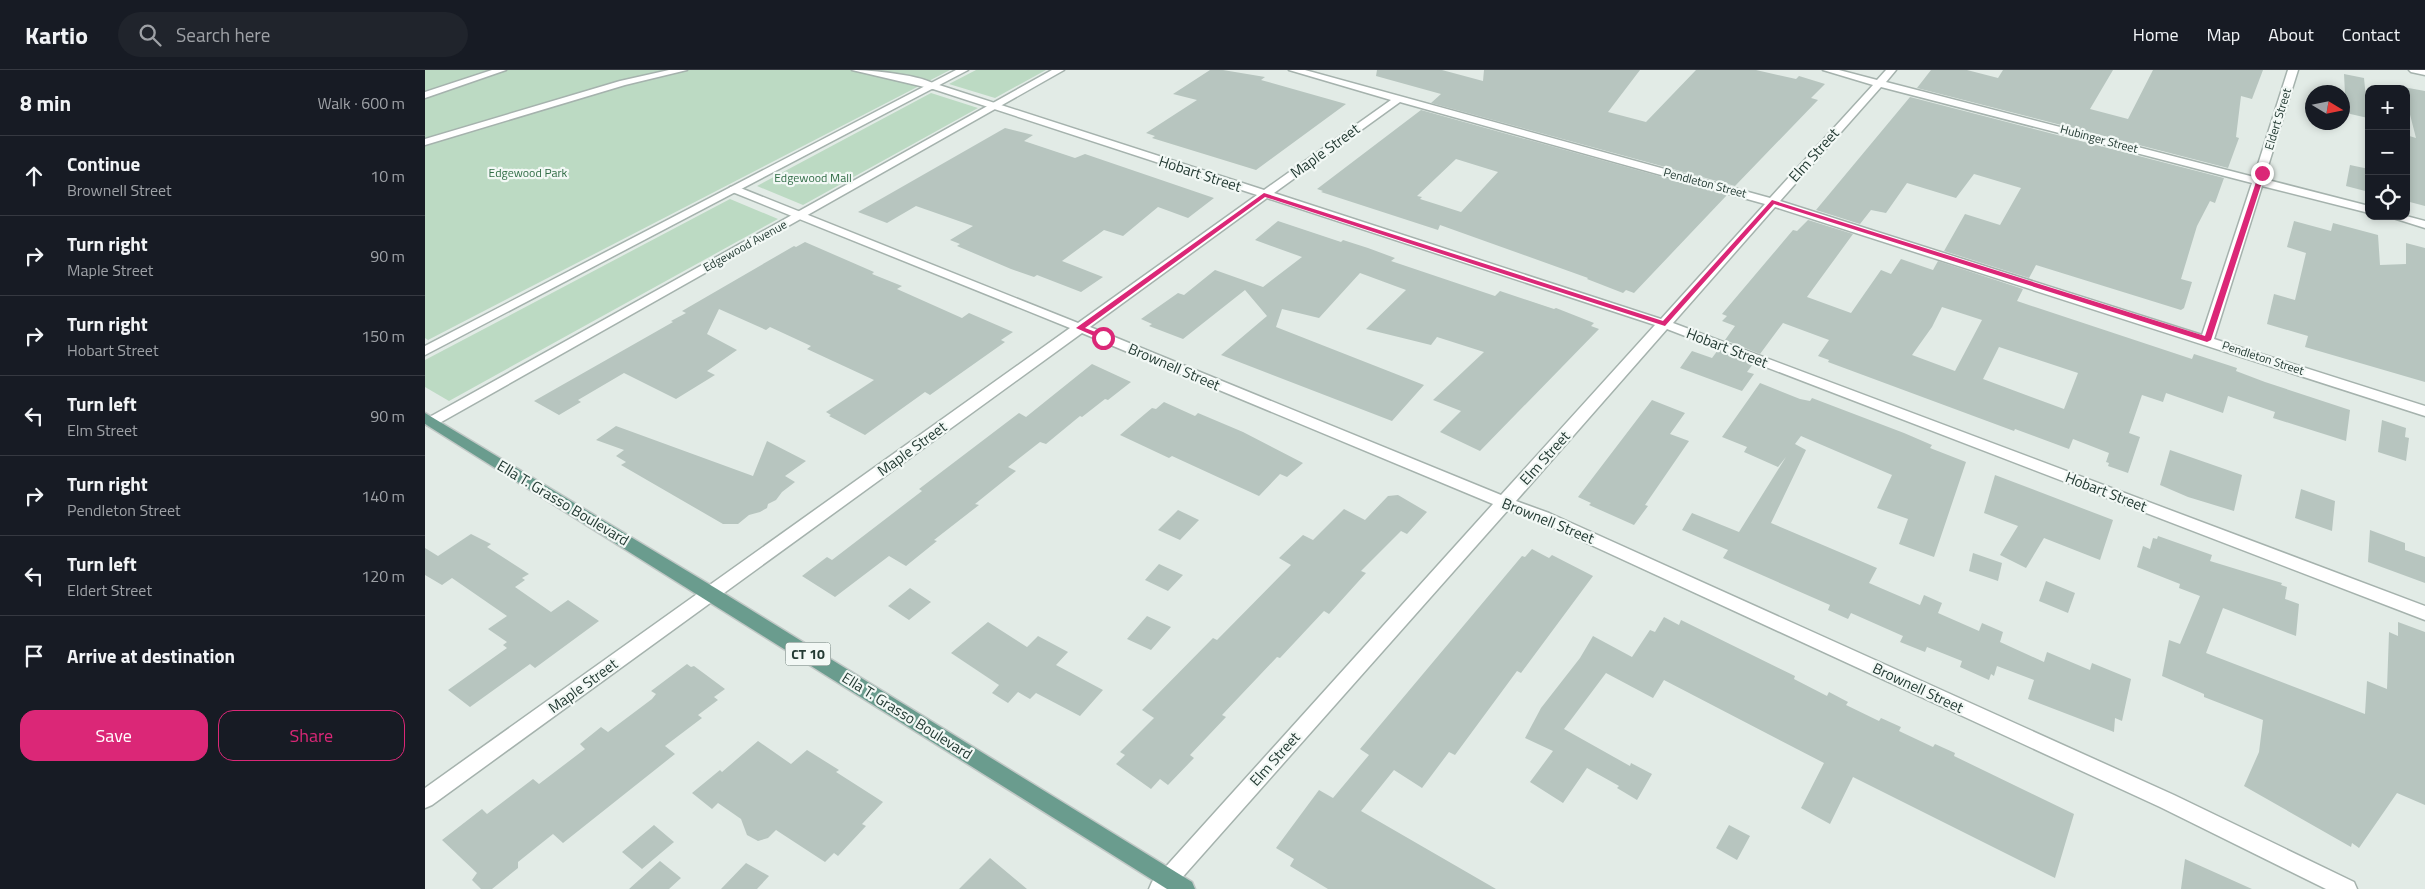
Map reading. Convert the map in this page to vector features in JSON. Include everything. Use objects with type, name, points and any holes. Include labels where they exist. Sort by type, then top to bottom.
[{"type":"main road","name":"Ella T. Grasso Boulevard","points":[[428,420],[711,594],[1170,886]]},
{"type":"street","points":[[425,95],[501,70]]},
{"type":"street","points":[[425,142],[623,83],[682,70]]},
{"type":"street","name":"Hobart Street","points":[[857,70],[898,77],[933,86],[1665,324],[2425,613]]},
{"type":"street","points":[[425,350],[963,70]]},
{"type":"street","name":"Edgewood Avenue","points":[[428,420],[799,216],[1059,70]]},
{"type":"street","name":"Pendleton Street","points":[[1294,70],[1772,202],[2425,411]]},
{"type":"street","name":"Hubinger Street","points":[[1828,70],[2365,209]]},
{"type":"street","name":"Elm Street","points":[[1170,886],[1505,503],[1891,70]]},
{"type":"street","name":"Eldert Street","points":[[2207,340],[2259,182],[2293,70]]},
{"type":"street","points":[[2414,70],[2425,72]]},
{"type":"street","name":"Maple Street","points":[[425,799],[1398,99]]},
{"type":"street","name":"Brownell Street","points":[[734,189],[1080,328],[1505,503],[1544,517],[2158,797],[2347,889]]},
{"type":"street","points":[[2407,220],[2425,225]]},
{"type":"green space","name":"Edgewood Park","points":[[425,70],[950,70],[428,340],[425,338]]},
{"type":"green space","points":[[976,70],[1046,70],[995,98],[949,84]]},
{"type":"green space","name":"Edgewood Mall","points":[[931,93],[978,108],[803,205],[757,186]]},
{"type":"green space","name":"Edgewood Mall","points":[[730,199],[778,219],[449,401],[425,387],[425,360]]},
{"type":"building","points":[[1210,70],[1223,70],[1265,77],[1261,80],[1346,104],[1256,170],[1152,138],[1155,136],[1146,133],[1197,100],[1173,94]]},
{"type":"building","points":[[1377,70],[1442,70],[1483,81],[1484,70],[1640,70],[1608,112],[1646,122],[1696,70],[1756,70],[1796,79],[1799,76],[1825,84],[1811,98],[1818,100],[1735,186],[1431,103],[1441,94],[1376,76]]},
{"type":"building","points":[[1931,70],[1967,70],[1998,78],[2003,70],[2113,70],[2090,109],[2128,119],[2153,70],[2263,70],[2252,99],[2241,96],[2236,137],[2239,138],[2228,168],[1917,88]]},
{"type":"building","points":[[2344,74],[2364,78],[2365,117],[2350,114],[2350,85],[2345,85]]},
{"type":"building","points":[[2410,88],[2425,91],[2425,206],[2410,202],[2410,136],[2416,138],[2410,115]]},
{"type":"building","points":[[1910,97],[2224,178],[2215,203],[2210,201],[2197,226],[2181,279],[2192,282],[2184,308],[2181,310],[2036,265],[2029,278],[1944,251],[1965,214],[2000,225],[2021,188],[1974,174],[1956,198],[1907,183],[1886,213],[1871,210],[1860,224],[1816,210]]},
{"type":"building","points":[[1421,110],[1727,195],[1634,293],[1626,290],[1623,293],[1588,278],[1440,225],[1438,230],[1321,192],[1323,191],[1317,189]],"holes":[[[1456,159],[1498,172],[1461,212],[1420,199],[1422,197],[1417,196]]]},
{"type":"building","points":[[1005,128],[1033,135],[1024,141],[1075,158],[1085,154],[1214,198],[1188,218],[1158,207],[1123,236],[1104,230],[1062,261],[1103,277],[1081,292],[1037,275],[1034,277],[1011,269],[957,246],[960,244],[950,240],[973,226],[916,206],[887,223],[858,212]]},
{"type":"building","points":[[2350,165],[2365,168],[2365,191],[2346,186]]},
{"type":"building","points":[[1808,220],[1853,234],[1807,297],[1851,313],[1881,270],[1891,274],[1901,259],[1933,270],[1938,261],[2023,289],[2017,301],[2192,359],[2194,354],[2237,368],[2236,371],[2265,382],[2350,410],[2346,441],[2273,418],[2275,412],[2228,396],[2223,413],[2166,393],[2163,402],[2142,395],[2129,433],[2140,437],[2128,473],[2108,466],[2109,463],[2106,462],[2109,453],[2073,439],[2069,449],[2015,429],[2014,431],[1828,362],[1829,360],[1818,356],[1829,340],[1783,323],[1760,354],[1725,340],[1735,326],[1722,321],[1727,316],[1722,314],[1793,230],[1797,231]],"holes":[[[1942,307],[1982,320],[1955,371],[1912,355],[1932,327]],[[1999,347],[2078,373],[2064,409],[1983,379]]]},
{"type":"building","points":[[1278,221],[1341,242],[1343,240],[1368,248],[1395,258],[1391,261],[1495,296],[1500,291],[1554,309],[1556,308],[1594,323],[1591,326],[1599,329],[1480,451],[1440,432],[1461,411],[1433,400],[1484,352],[1437,337],[1431,345],[1366,329],[1406,290],[1360,273],[1319,318],[1282,309],[1276,327],[1424,385],[1392,421],[1221,355],[1267,316],[1245,290],[1183,339],[1149,326],[1152,324],[1141,319],[1178,293],[1184,295],[1215,270],[1263,287],[1302,257],[1255,240]]},
{"type":"building","points":[[2294,221],[2331,231],[2333,223],[2378,235],[2380,265],[2406,264],[2406,243],[2425,248],[2425,382],[2305,347],[2308,336],[2267,324],[2274,294],[2295,300],[2306,253],[2287,247]]},
{"type":"building","points":[[805,242],[874,272],[872,274],[902,286],[897,289],[962,318],[969,313],[1013,332],[1001,340],[1005,342],[930,395],[925,392],[865,435],[829,416],[831,415],[826,412],[874,380],[807,349],[811,346],[770,327],[766,330],[719,309],[707,334],[737,350],[707,371],[715,375],[676,399],[624,373],[578,400],[581,402],[559,415],[534,401],[673,322],[671,321],[686,313],[682,311],[794,246],[796,247]]},
{"type":"building","points":[[1718,350],[1753,364],[1747,372],[1754,374],[1742,391],[1680,368],[1692,351],[1712,358]]},
{"type":"building","points":[[1092,364],[1131,382],[1108,400],[1105,399],[1082,417],[1080,416],[1046,444],[1040,442],[1008,467],[1016,471],[975,504],[979,505],[934,540],[937,541],[906,566],[889,556],[835,597],[802,576],[827,557],[832,560],[922,491],[919,489],[1019,413],[1026,417]]},
{"type":"building","points":[[1760,383],[1800,399],[1810,401],[1812,398],[1904,433],[1932,445],[1930,448],[1966,462],[1934,557],[1899,544],[1908,519],[1877,508],[1892,475],[1801,436],[1795,444],[1806,450],[1771,523],[1877,568],[1869,583],[1920,605],[1924,595],[1942,603],[1938,613],[1979,631],[1982,623],[2003,632],[2000,642],[2044,662],[2047,652],[2090,670],[2092,663],[2131,679],[2122,721],[2115,718],[2114,732],[2028,699],[2034,680],[1997,666],[1994,676],[1991,674],[1989,680],[1960,667],[1962,661],[1927,647],[1925,652],[1900,642],[1903,636],[1851,613],[1848,619],[1828,610],[1830,605],[1723,558],[1728,550],[1682,530],[1692,513],[1739,532],[1786,457],[1778,467],[1744,452],[1747,447],[1722,437]]},
{"type":"building","points":[[1652,400],[1685,413],[1670,434],[1689,441],[1645,505],[1648,506],[1634,525],[1589,505],[1591,503],[1578,497]]},
{"type":"building","points":[[1164,402],[1195,416],[1198,413],[1243,432],[1303,463],[1287,477],[1280,474],[1259,496],[1172,456],[1169,458],[1120,435],[1152,408],[1156,409]]},
{"type":"building","points":[[2382,420],[2406,428],[2405,437],[2409,438],[2406,461],[2378,452]]},
{"type":"building","points":[[616,426],[753,476],[767,441],[806,461],[785,476],[795,482],[782,492],[776,500],[768,504],[767,508],[749,515],[738,524],[723,524],[621,465],[626,462],[616,456],[624,450],[596,440]]},
{"type":"building","points":[[2170,450],[2242,475],[2234,511],[2188,497],[2160,485]]},
{"type":"building","points":[[1995,475],[2113,520],[2100,560],[2044,538],[2026,568],[2000,555],[2018,526],[1984,513]]},
{"type":"building","points":[[2301,489],[2335,501],[2332,531],[2295,518]]},
{"type":"building","points":[[1398,495],[1427,512],[1407,534],[1401,531],[1361,571],[1366,573],[1329,614],[1324,611],[1280,658],[1277,657],[1222,715],[1226,717],[1190,755],[1194,758],[1168,785],[1160,779],[1151,789],[1116,764],[1125,755],[1120,752],[1154,718],[1142,710],[1213,638],[1217,640],[1291,565],[1279,558],[1303,535],[1313,540],[1344,509],[1365,520],[1388,496]]},
{"type":"building","points":[[1178,510],[1199,520],[1180,540],[1158,530]]},
{"type":"building","points":[[2370,530],[2405,543],[2405,550],[2425,557],[2425,583],[2368,562]]},
{"type":"building","points":[[471,534],[491,544],[487,547],[529,574],[522,578],[525,580],[515,587],[551,612],[568,600],[599,621],[535,668],[530,664],[470,707],[448,690],[507,648],[503,645],[507,642],[488,629],[507,616],[452,578],[442,585],[425,575],[425,548],[438,556]]},
{"type":"building","points":[[2158,536],[2212,555],[2210,561],[2282,583],[2281,585],[2287,587],[2285,599],[2299,604],[2296,636],[2223,608],[2206,653],[2365,714],[2367,681],[2387,689],[2389,632],[2398,636],[2398,622],[2425,632],[2425,805],[2397,793],[2359,848],[2352,843],[2351,847],[2244,786],[2259,752],[2263,720],[2204,697],[2204,694],[2162,676],[2169,640],[2180,644],[2200,596],[2179,588],[2180,584],[2137,567],[2143,546],[2150,549],[2153,538],[2157,539]]},
{"type":"building","points":[[1532,549],[1549,558],[1552,555],[1593,576],[1521,673],[1517,671],[1455,755],[1449,752],[1422,788],[1394,770],[1361,811],[1496,889],[1328,889],[1290,866],[1294,859],[1276,848],[1319,790],[1333,798],[1369,755],[1360,749],[1522,556],[1525,557]]},
{"type":"building","points":[[1973,553],[2002,563],[1998,581],[1969,571]]},
{"type":"building","points":[[1159,564],[1183,575],[1168,591],[1145,580]]},
{"type":"building","points":[[2046,581],[2075,593],[2068,613],[2039,601]]},
{"type":"building","points":[[910,588],[931,602],[909,620],[888,606]]},
{"type":"building","points":[[1147,616],[1171,627],[1151,650],[1127,639]]},
{"type":"building","points":[[1664,617],[1679,625],[1681,620],[1795,676],[1794,679],[1827,696],[1829,692],[1848,702],[1846,705],[1879,721],[1881,718],[1901,727],[1899,731],[1933,747],[1935,744],[1955,753],[1954,756],[2074,814],[2055,878],[1853,777],[1830,824],[1801,808],[1824,763],[1664,680],[1653,698],[1606,673],[1564,729],[1630,766],[1631,763],[1652,774],[1637,800],[1617,788],[1619,786],[1587,768],[1563,803],[1530,782],[1553,751],[1525,738],[1541,708],[1580,658],[1593,636],[1632,657],[1650,630],[1655,632]]},
{"type":"building","points":[[988,622],[1027,647],[1038,636],[1068,652],[1056,665],[1103,690],[1080,716],[1036,693],[1030,699],[1018,692],[1008,703],[992,693],[999,685],[951,653]]},
{"type":"building","points":[[687,664],[691,667],[694,666],[725,689],[714,697],[718,700],[698,715],[702,718],[665,746],[675,754],[563,843],[553,834],[518,862],[518,868],[492,889],[481,889],[472,880],[477,873],[442,840],[482,809],[487,814],[533,779],[539,784],[585,749],[580,744],[601,727],[608,732],[652,699],[656,694],[651,691]]},
{"type":"building","points":[[758,741],[791,764],[807,750],[839,770],[836,772],[883,802],[862,824],[866,826],[838,856],[834,853],[825,862],[776,830],[768,838],[758,841],[747,835],[741,819],[718,803],[712,809],[692,793],[720,770],[722,772]]},
{"type":"building","points":[[654,825],[674,842],[642,869],[622,852]]},
{"type":"building","points":[[1729,825],[1750,836],[1737,860],[1716,848]]},
{"type":"building","points":[[990,858],[1027,889],[959,889]]},
{"type":"building","points":[[2185,859],[2252,889],[2181,889]]},
{"type":"building","points":[[660,861],[681,878],[669,889],[629,889]]},
{"type":"building","points":[[746,863],[769,876],[757,889],[721,889]]},
{"type":"route","points":[[1103,338],[1080,328],[1264,195],[1665,324],[1772,202],[2207,340],[2262,173]]}]
